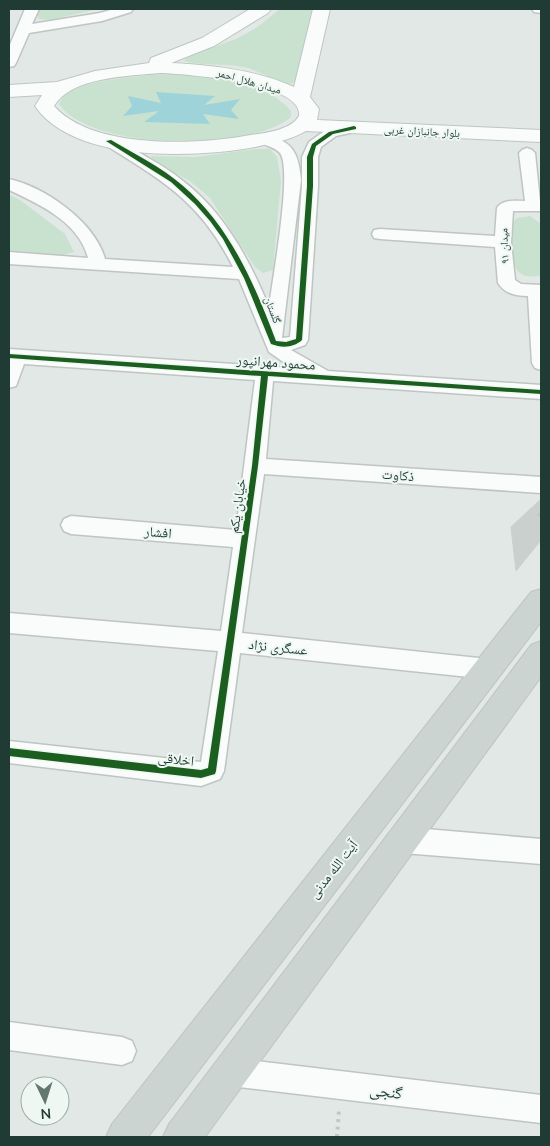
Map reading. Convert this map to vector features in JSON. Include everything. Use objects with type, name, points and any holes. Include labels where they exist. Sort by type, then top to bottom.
[{"type":"main road","points":[[131,70],[177,56],[208,42],[239,25],[262,9]]},
{"type":"main road","points":[[14,104],[49,115],[62,123],[109,141],[165,149],[196,150],[265,139],[303,125],[308,118],[310,112],[304,102],[322,9]]},
{"type":"main road","name":"میدان هلال احمر","points":[[14,104],[98,76],[131,70],[184,68],[218,72],[264,83],[304,102]]},
{"type":"main road","points":[[49,115],[44,106],[46,99],[59,88]]},
{"type":"main road","name":"بلوار جانبازان غربی","points":[[304,102],[376,114],[541,122]]},
{"type":"main road","name":"بلوار جانبازان غربی","points":[[303,125],[541,136]]},
{"type":"main road","name":"آیت الله مدنی","points":[[125,1137],[541,601]]},
{"type":"main road","points":[[182,1137],[541,654]]},
{"type":"main road","points":[[184,1060],[230,1072]]},
{"type":"street","points":[[9,63],[32,9]]},
{"type":"street","points":[[22,30],[102,17],[126,9]]},
{"type":"street","name":"گلستان","points":[[273,342],[284,345],[292,344],[299,340],[310,186],[310,157],[314,145],[331,133],[354,128]]},
{"type":"street","name":"گلستان","points":[[265,139],[279,143],[288,150],[293,180],[273,342]]},
{"type":"street","name":"گلستان","points":[[109,141],[180,186],[220,228],[246,274],[275,348],[282,354],[326,378]]},
{"type":"street","points":[[527,153],[537,206]]},
{"type":"street","points":[[9,184],[37,197],[79,227],[92,244],[98,264]]},
{"type":"street","name":"میدان ۹۱","points":[[537,206],[505,208],[503,242],[507,284],[517,290],[538,291]]},
{"type":"street","points":[[380,234],[503,242]]},
{"type":"street","points":[[9,258],[246,274]]},
{"type":"street","points":[[538,291],[541,363]]},
{"type":"street","points":[[9,381],[13,356]]},
{"type":"street","name":"محمود مهرانپور","points":[[13,356],[541,392]]},
{"type":"street","name":"خیابان یکم","points":[[229,642],[255,466],[265,374]]},
{"type":"street","name":"ذکاوت","points":[[255,466],[541,485]]},
{"type":"street","name":"افشار","points":[[71,525],[244,539]]},
{"type":"street","name":"عسگری نژاد","points":[[9,623],[229,642],[488,669]]},
{"type":"street","name":"اخلاقی","points":[[9,752],[201,774],[212,771],[215,762],[229,642]]},
{"type":"street","points":[[403,840],[541,852]]},
{"type":"street","points":[[9,1036],[122,1051]]},
{"type":"street","name":"گنجی","points":[[230,1072],[541,1109]]},
{"type":"green space","points":[[40,9],[99,9],[49,20],[39,19],[37,15]]},
{"type":"green space","points":[[280,9],[312,9],[296,80],[291,84],[243,67],[184,61],[188,56],[236,39],[256,28]]},
{"type":"green space","points":[[150,75],[185,75],[245,84],[279,100],[291,111],[291,117],[271,128],[242,136],[208,141],[172,141],[135,138],[103,131],[76,119],[59,104],[64,96],[73,90],[85,86],[113,79]]},
{"type":"green space","points":[[270,149],[277,157],[281,181],[273,270],[263,273],[255,267],[210,198],[190,181],[155,163],[151,156],[195,157]]},
{"type":"green space","points":[[9,195],[20,200],[65,234],[74,252],[60,256],[9,251]]},
{"type":"green space","points":[[530,216],[541,224],[541,275],[523,275],[517,270],[513,263],[509,246],[508,228],[517,218]]},
{"type":"water","points":[[156,92],[215,96],[204,105],[240,99],[231,110],[239,119],[203,114],[210,124],[144,122],[159,111],[123,116],[132,106],[128,96],[161,103]]},
{"type":"building","points":[[541,499],[541,540],[516,571],[511,527]]},
{"type":"cycle path","points":[[109,141],[173,180],[197,202],[225,238],[237,258],[273,342],[286,344],[299,340],[310,186],[310,157],[314,145],[331,133],[354,128]]},
{"type":"cycle path","points":[[9,356],[541,392]]},
{"type":"cycle path","points":[[9,752],[201,774],[212,771],[255,466],[265,373]]}]
